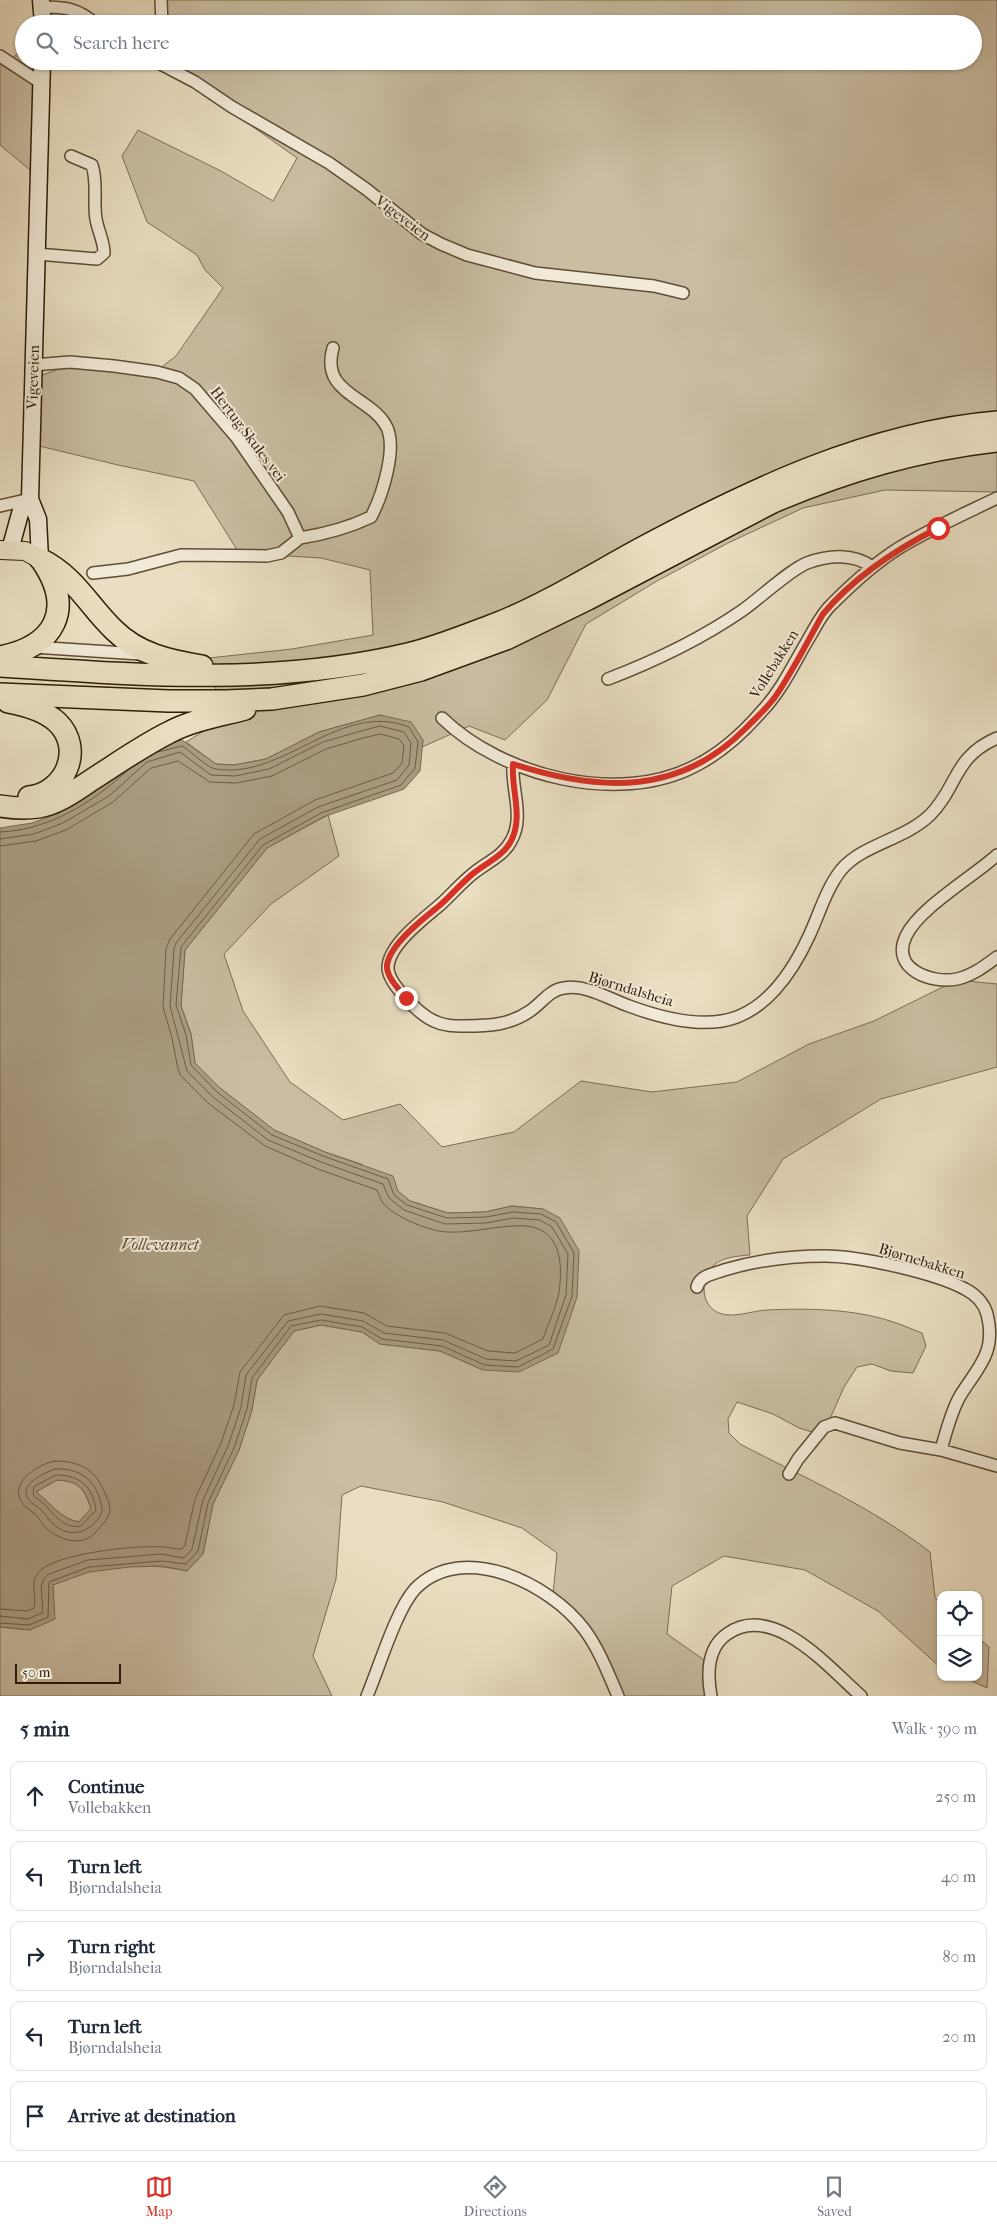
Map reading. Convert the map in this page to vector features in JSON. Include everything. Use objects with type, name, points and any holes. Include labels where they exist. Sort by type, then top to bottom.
[{"type":"highway","points":[[0,666],[192,676],[264,675],[355,665],[411,653],[500,622],[714,509],[779,479],[878,444],[934,431],[997,422]]},
{"type":"highway","points":[[0,694],[169,701],[226,701],[272,699],[363,685],[421,670],[506,639],[588,599],[773,502],[850,472],[884,461],[997,441]]},
{"type":"highway","points":[[40,559],[54,566],[70,578],[120,635],[135,646],[154,655],[188,664],[264,675]]},
{"type":"highway","points":[[0,657],[31,647],[48,634],[56,617],[58,605],[56,586],[40,559]]},
{"type":"highway","points":[[0,806],[19,808],[50,804],[75,791],[144,746],[170,732],[192,723],[309,694]]},
{"type":"highway","points":[[0,700],[18,704],[47,715],[58,723],[67,735],[70,747],[67,771],[49,791],[34,796],[18,798],[0,795]]},
{"type":"main road","points":[[5,550],[24,551],[40,559]]},
{"type":"street","points":[[161,0],[162,15]]},
{"type":"street","points":[[41,3],[78,10],[84,15]]},
{"type":"street","points":[[0,56],[15,66]]},
{"type":"street","points":[[21,70],[41,83]]},
{"type":"street","name":"Vigeveien","points":[[40,559],[38,519],[30,499],[42,70]]},
{"type":"street","name":"Vigeveien","points":[[172,70],[329,164],[366,189],[422,234],[441,244],[467,255],[536,273],[556,277],[596,279],[654,286],[683,293]]},
{"type":"street","points":[[37,254],[97,258],[104,253],[104,244],[95,217],[95,174],[92,165],[71,156]]},
{"type":"street","points":[[93,573],[136,567],[181,555],[267,556],[282,553],[300,538],[319,536],[352,526],[371,517],[380,495],[389,460],[390,443],[386,426],[376,413],[347,393],[336,380],[331,364],[333,348]]},
{"type":"street","name":"Hertug Skules vei","points":[[33,365],[70,362],[157,372],[179,378],[195,389],[237,438],[288,512],[300,538]]},
{"type":"street","name":"Vollebakken","points":[[442,718],[467,739],[496,756],[513,764],[562,778],[614,784],[655,780],[694,767],[732,742],[762,712],[775,697],[823,614],[872,567],[918,538],[997,498]]},
{"type":"street","points":[[0,506],[30,499]]},
{"type":"street","name":"Vigeveien","points":[[5,550],[21,510],[30,499]]},
{"type":"street","points":[[608,679],[644,665],[703,635],[743,610],[805,564],[825,558],[840,557],[866,562],[872,567]]},
{"type":"street","points":[[31,647],[154,655]]},
{"type":"street","name":"Bjørndalsheia","points":[[513,764],[517,805],[515,831],[506,850],[466,879],[440,905],[416,924],[399,943],[387,965],[389,975],[406,998],[425,1016],[437,1023],[451,1026],[498,1025],[515,1020],[532,1010],[551,992],[565,987],[583,989],[644,1011],[688,1020],[723,1021],[754,1009],[775,990],[797,959],[834,881],[842,869],[864,852],[896,838],[922,822],[932,813],[963,762],[980,747],[997,738]]},
{"type":"street","points":[[997,855],[929,910],[906,936],[903,945],[904,958],[909,967],[918,974],[930,979],[958,979],[997,958]]},
{"type":"street","name":"Bjørnebakken","points":[[697,1287],[700,1280],[706,1276],[741,1265],[763,1260],[827,1256],[848,1257],[891,1266],[927,1275],[966,1289],[979,1299],[987,1314],[991,1346],[985,1361],[954,1409],[941,1450]]},
{"type":"street","points":[[789,1474],[798,1459],[824,1427],[836,1423],[900,1443],[941,1450],[997,1466]]},
{"type":"street","points":[[367,1696],[401,1612],[414,1591],[432,1576],[467,1568],[489,1569],[514,1576],[542,1590],[564,1607],[592,1641],[618,1696]]},
{"type":"street","points":[[711,1696],[709,1669],[712,1652],[716,1645],[720,1639],[734,1628],[754,1624],[770,1626],[793,1638],[861,1696]]},
{"type":"shaded area","points":[[167,0],[997,0],[997,492],[885,490],[803,508],[728,543],[657,581],[586,624],[547,700],[505,740],[469,726],[422,747],[423,740],[380,715],[319,732],[266,759],[234,765],[216,764],[186,742],[207,729],[224,697],[178,650],[209,658],[292,649],[373,635],[370,570],[321,558],[239,553],[194,481],[35,445],[42,375],[71,365],[154,373],[176,356],[223,288],[205,270],[197,255],[147,222],[122,156],[138,130],[221,171],[273,201],[297,158],[187,80],[179,70],[982,70],[982,15],[165,15]]},
{"type":"shaded area","points":[[0,52],[12,59],[15,56],[15,70],[39,70],[36,175],[0,145]]},
{"type":"shaded area","points":[[328,815],[339,856],[271,904],[224,954],[243,1011],[290,1082],[343,1120],[400,1104],[442,1147],[514,1132],[581,1081],[652,1092],[737,1082],[809,1044],[874,1021],[957,980],[997,984],[997,1067],[881,1099],[783,1159],[747,1216],[750,1255],[731,1257],[718,1262],[709,1271],[704,1284],[705,1298],[708,1304],[719,1313],[725,1315],[737,1315],[762,1310],[814,1309],[876,1317],[922,1333],[926,1346],[913,1373],[891,1371],[872,1364],[857,1367],[844,1387],[826,1428],[815,1433],[799,1428],[773,1414],[737,1402],[728,1419],[729,1433],[740,1444],[862,1507],[930,1552],[935,1597],[937,1600],[937,1664],[878,1611],[805,1570],[724,1556],[672,1586],[667,1634],[710,1664],[710,1696],[615,1696],[600,1660],[553,1594],[557,1553],[522,1528],[443,1502],[361,1486],[342,1495],[336,1579],[313,1656],[332,1696],[0,1696],[0,1627],[30,1630],[52,1585],[85,1572],[114,1567],[151,1566],[187,1571],[203,1554],[213,1504],[239,1450],[252,1410],[257,1380],[294,1331],[321,1325],[362,1332],[380,1344],[440,1351],[483,1370],[543,1209],[512,1206],[485,1212],[448,1213],[410,1201],[361,1164],[325,1152],[274,1130],[220,1088],[195,1063],[191,1034],[181,1006],[185,950],[267,848]]},
{"type":"shaded area","points":[[57,1480],[76,1484],[86,1496],[91,1509],[79,1522],[66,1518],[36,1492]]},
{"type":"shaded area","points":[[982,1641],[989,1647],[987,1688],[972,1681],[982,1681]]},
{"type":"water","name":"Vollevannet","points":[[380,715],[411,722],[423,740],[420,771],[404,789],[323,817],[267,848],[185,950],[181,1006],[191,1034],[195,1063],[220,1088],[274,1130],[325,1152],[393,1176],[398,1191],[410,1201],[448,1213],[485,1212],[512,1206],[543,1209],[560,1218],[579,1251],[577,1297],[558,1353],[519,1372],[483,1370],[440,1351],[380,1344],[362,1332],[321,1325],[294,1331],[257,1380],[252,1410],[239,1450],[213,1504],[203,1554],[187,1571],[162,1566],[130,1567],[89,1572],[53,1585],[55,1619],[30,1630],[0,1627],[0,828],[32,823],[59,813],[103,786],[141,751],[182,740],[216,764],[234,765],[266,759],[319,732]],"holes":[[[57,1480],[71,1482],[80,1487],[86,1495],[91,1508],[79,1522],[66,1518],[36,1492]]]},
{"type":"route","points":[[406,998],[389,975],[387,965],[399,943],[416,924],[440,905],[466,879],[506,850],[512,840],[517,818],[513,764],[569,780],[614,784],[655,780],[694,767],[714,756],[732,742],[775,697],[823,614],[832,604],[872,567],[898,549],[938,528]]}]
